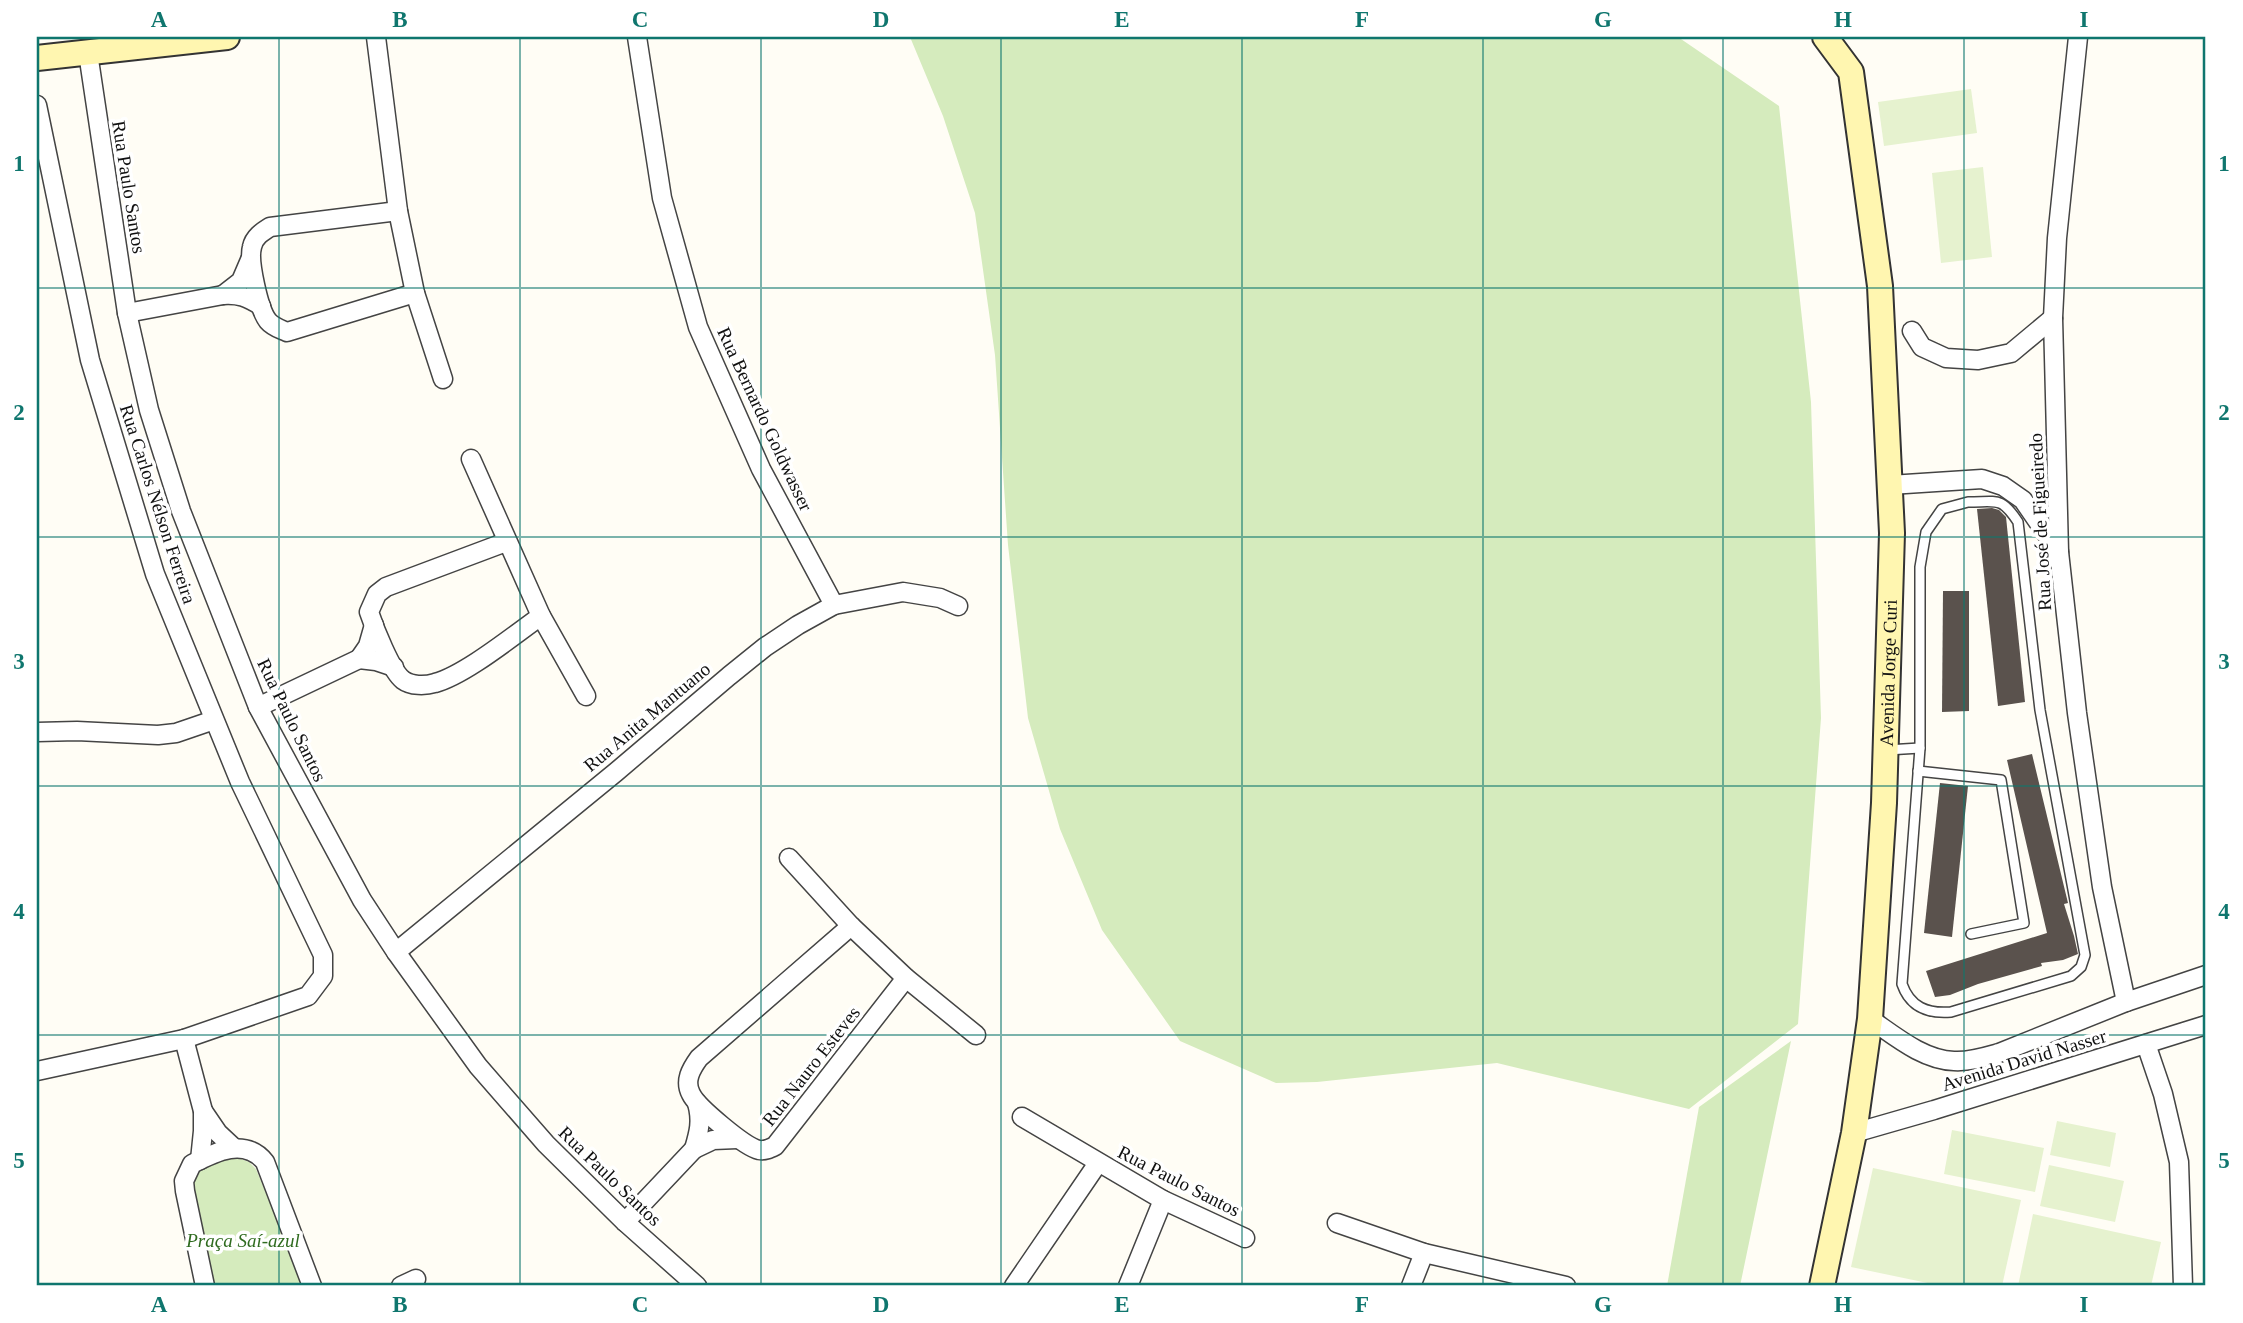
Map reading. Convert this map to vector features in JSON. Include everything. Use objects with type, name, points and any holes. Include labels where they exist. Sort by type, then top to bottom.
[{"type":"street","points":[[37,58],[227,37]]},
{"type":"street","points":[[376,37],[398,211],[415,293],[443,379]]},
{"type":"street","name":"Rua Bernardo Goldwasser","points":[[637,37],[662,198],[702,336],[761,469],[834,606]]},
{"type":"street","name":"Avenida Jorge Curi","points":[[1822,1286],[1854,1133],[1870,1019],[1885,750],[1892,533],[1880,285],[1851,72],[1843,48],[1825,37]]},
{"type":"street","name":"Rua José de Figueiredo","points":[[2078,37],[2057,237],[2053,318],[2059,552],[2077,713],[2102,887],[2126,1002]]},
{"type":"street","name":"Rua Paulo Santos","points":[[88,53],[127,313],[149,410],[181,511],[258,707],[362,900],[478,1066],[546,1144],[625,1222],[697,1286]]},
{"type":"street","name":"Rua Carlos Nélson Ferreira","points":[[37,105],[90,360],[155,574],[240,782],[323,955],[323,976],[307,996],[184,1039]]},
{"type":"street","points":[[223,295],[241,281],[250,260],[252,245],[259,234],[270,227],[398,211]]},
{"type":"street","points":[[250,260],[261,306],[267,319],[275,327],[287,332],[415,293]]},
{"type":"street","points":[[127,313],[238,294],[261,306]]},
{"type":"street","points":[[1912,331],[1922,347],[1946,358],[1978,360],[2011,353],[2053,318]]},
{"type":"street","points":[[471,459],[541,616],[586,696]]},
{"type":"street","points":[[1889,485],[1982,479],[2003,486],[2023,500],[2059,552]]},
{"type":"street","points":[[506,542],[386,587],[371,603],[369,611],[374,625],[401,679],[411,684],[425,685],[436,683],[465,668],[541,616]]},
{"type":"street","name":"Rua Anita Mantuano","points":[[396,952],[765,647],[798,625],[834,606],[903,592],[940,598],[958,606]]},
{"type":"street","points":[[258,707],[359,659],[368,646],[374,625]]},
{"type":"street","points":[[359,659],[394,667]]},
{"type":"street","points":[[37,732],[158,735],[176,733],[214,720]]},
{"type":"street","points":[[789,858],[851,926],[906,978],[976,1035]]},
{"type":"street","points":[[625,1222],[694,1149],[701,1127],[701,1117],[688,1085],[692,1067],[851,926]]},
{"type":"street","name":"Avenida David Nasser","points":[[1870,1019],[1930,1057],[1955,1061],[1999,1053],[2126,1002],[2206,975]]},
{"type":"street","name":"Rua Nauro Esteves","points":[[697,1103],[737,1139],[758,1150],[775,1146],[906,978]]},
{"type":"street","name":"Avenida David Nasser","points":[[1854,1133],[2206,1025]]},
{"type":"street","points":[[37,1071],[184,1039],[203,1111],[204,1131],[200,1160]]},
{"type":"street","points":[[2146,1044],[2163,1094],[2179,1162],[2183,1286]]},
{"type":"street","points":[[203,1111],[218,1133],[233,1147]]},
{"type":"street","name":"Rua Paulo Santos","points":[[1022,1117],[1163,1200],[1245,1238]]},
{"type":"street","name":"Rua Nauro Esteves","points":[[694,1149],[713,1140],[737,1139]]},
{"type":"street","points":[[205,1286],[184,1181],[192,1164],[233,1147],[252,1150],[265,1161],[312,1286]]},
{"type":"street","points":[[1014,1286],[1098,1163]]},
{"type":"street","points":[[1128,1286],[1163,1200]]},
{"type":"street","points":[[1337,1223],[1495,1279],[1566,1286]]},
{"type":"street","points":[[1411,1286],[1424,1254]]},
{"type":"lane","points":[[1968,502],[1998,502],[2007,505],[2018,522],[2040,710],[2085,955],[2081,967],[2071,976],[1951,1012],[1925,1011],[1909,998],[1902,984],[1902,956],[1918,771],[1920,567],[1926,532],[1942,509],[1968,502]]},
{"type":"lane","points":[[1885,750],[1920,748]]},
{"type":"lane","points":[[1918,771],[2001,780],[2024,923],[1971,934]]},
{"type":"green space","points":[[910,37],[1678,37],[1779,106],[1811,402],[1821,718],[1798,1024],[1689,1109],[1497,1063],[1317,1082],[1276,1083],[1180,1041],[1102,930],[1060,829],[1028,718],[1008,545],[995,355],[975,213],[943,116]]},
{"type":"green space","points":[[1971,89],[1977,133],[1884,146],[1878,102]]},
{"type":"green space","points":[[1983,167],[1992,257],[1941,263],[1932,173]]},
{"type":"green space","points":[[1791,1041],[1740,1286],[1667,1286],[1699,1107]]},
{"type":"green space","points":[[2057,1121],[2116,1133],[2110,1167],[2050,1155]]},
{"type":"green space","points":[[1952,1130],[2044,1148],[2035,1192],[1944,1174]]},
{"type":"green space","name":"Praça Saí-azul","points":[[233,1156],[249,1162],[256,1169],[304,1286],[210,1286],[191,1185],[198,1167]]},
{"type":"green space","points":[[2049,1165],[2124,1181],[2115,1222],[2040,1206]]},
{"type":"green space","points":[[1873,1168],[2021,1200],[2002,1286],[1942,1286],[1851,1267]]},
{"type":"green space","points":[[2033,1214],[2161,1242],[2151,1286],[2018,1286]]},
{"type":"building","points":[[1977,509],[1999,510],[2006,517],[2025,702],[1998,706]]},
{"type":"building","points":[[1943,591],[1969,591],[1969,711],[1942,712]]},
{"type":"building","points":[[2032,754],[2068,903],[2064,904],[2078,954],[2063,960],[2041,963],[2042,966],[1950,995],[1935,997],[1926,971],[2047,933],[2007,760]]},
{"type":"building","points":[[1940,783],[1968,786],[1952,937],[1924,933]]}]
